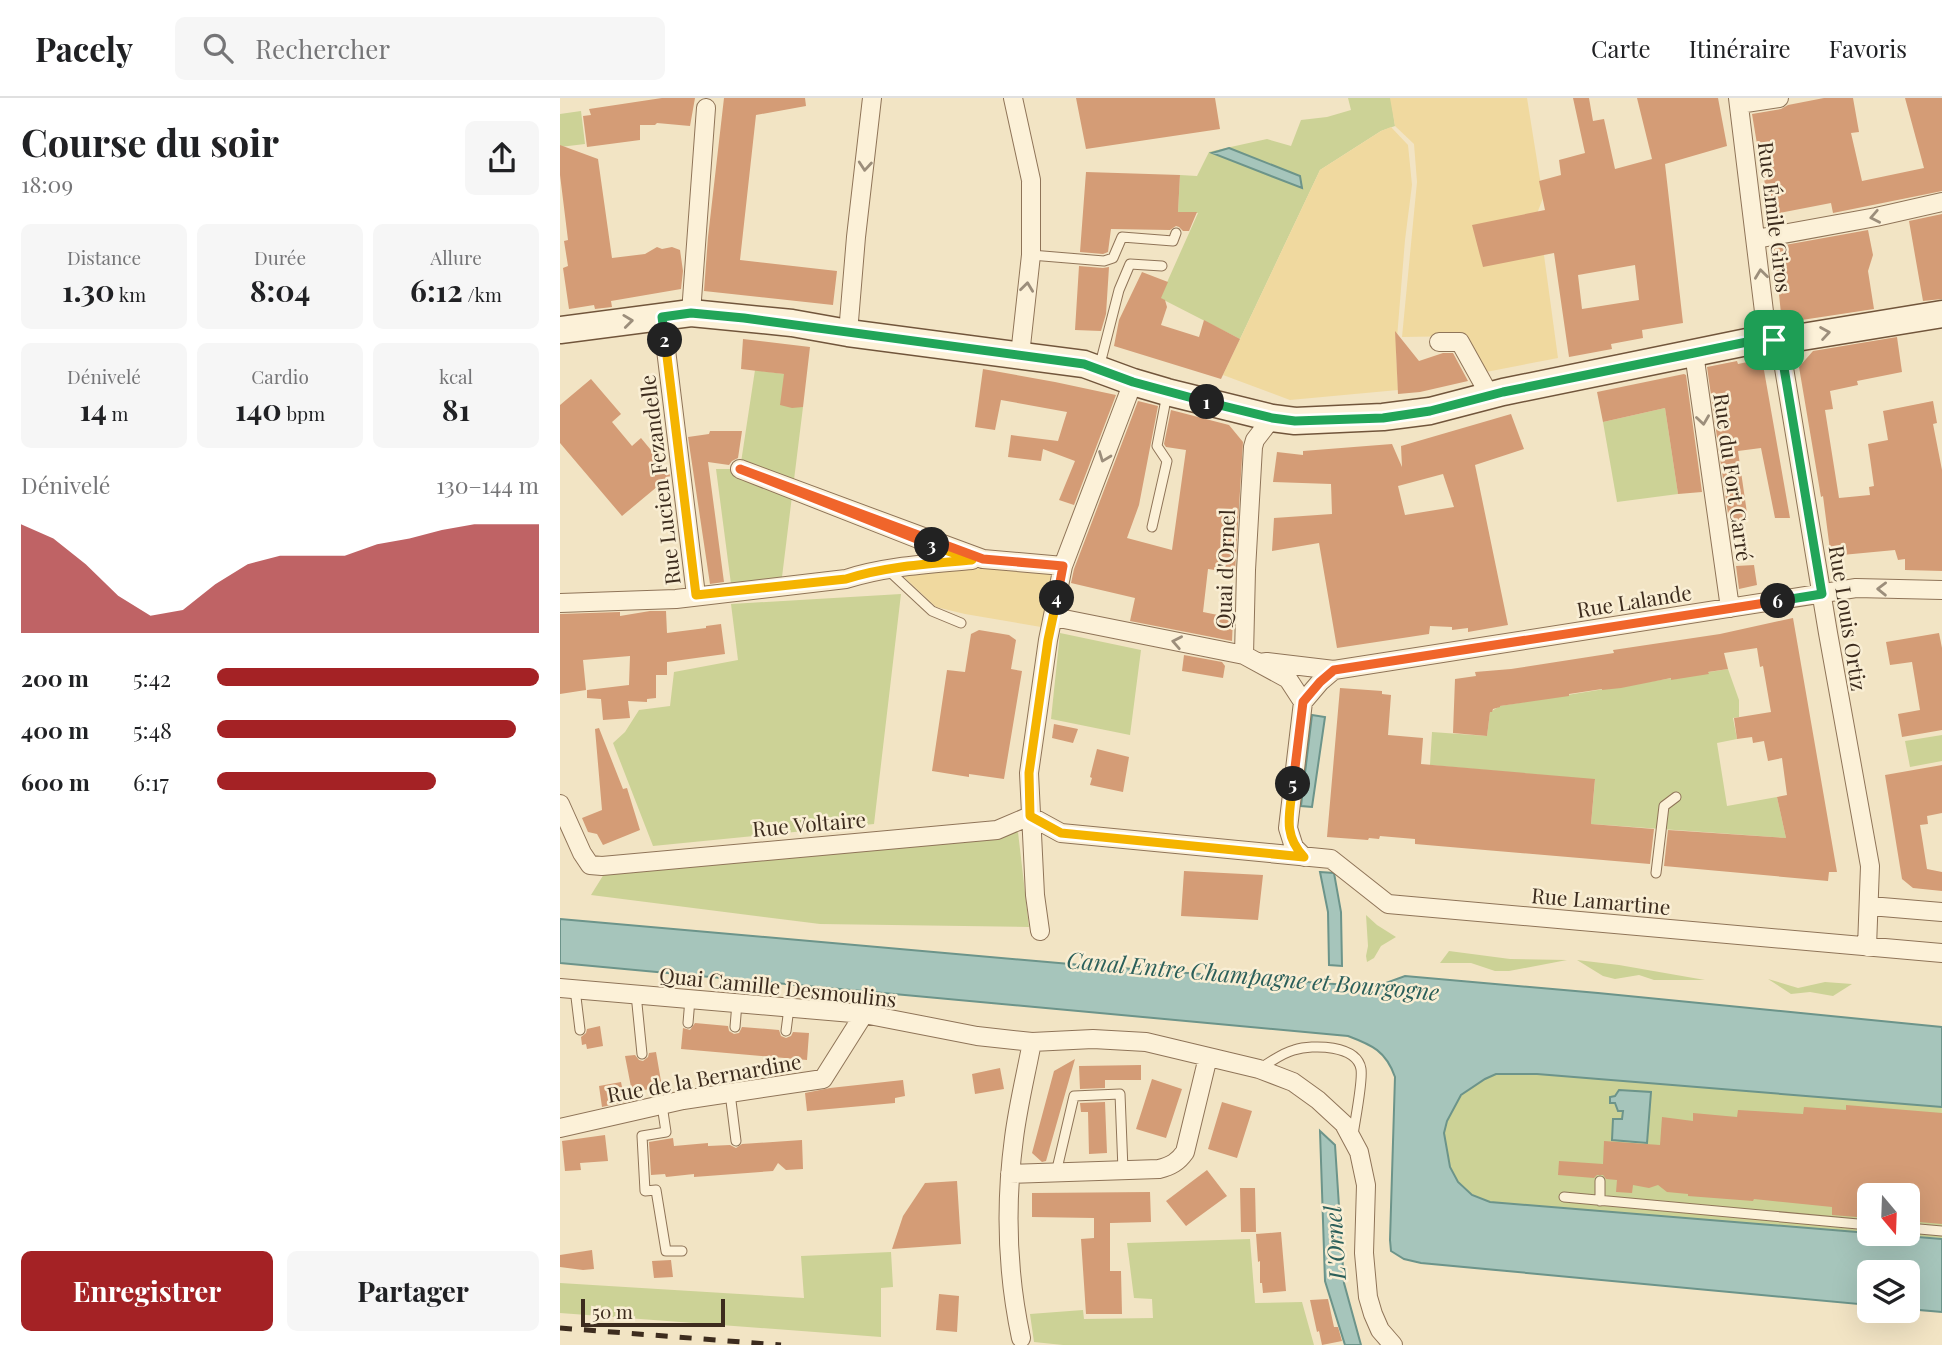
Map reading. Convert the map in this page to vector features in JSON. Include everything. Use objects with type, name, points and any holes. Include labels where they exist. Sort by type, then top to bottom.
[{"type":"main road","points":[[560,330],[691,313],[792,323],[848,333],[1084,364],[1131,388],[1167,392],[1272,418],[1295,421],[1383,418],[1430,411],[1747,342],[1802,337],[1942,314]]},
{"type":"street","points":[[848,333],[872,98]]},
{"type":"street","points":[[1013,98],[1031,180],[1031,255],[1020,355]]},
{"type":"street","points":[[1739,101],[1779,98]]},
{"type":"street","name":"Rue Émile Giros","points":[[1739,101],[1766,328],[1774,340]]},
{"type":"street","points":[[691,313],[706,108]]},
{"type":"street","points":[[1756,239],[1942,202]]},
{"type":"street","name":"Rue Lucien Fezandelle","points":[[662,317],[696,595]]},
{"type":"street","name":"Rue Louis Ortiz","points":[[1774,340],[1784,368],[1870,866],[1867,947]]},
{"type":"street","points":[[1439,342],[1460,342],[1490,396]]},
{"type":"street","name":"Rue du Fort Carré","points":[[1694,353],[1730,608]]},
{"type":"street","points":[[1040,931],[1035,895],[1029,773],[1048,640],[1063,566],[1131,388]]},
{"type":"street","points":[[1246,412],[1254,443]]},
{"type":"street","points":[[1254,443],[1272,418]]},
{"type":"street","name":"Quai d'Ornel","points":[[1252,659],[1246,570],[1254,443]]},
{"type":"street","points":[[560,603],[676,599],[846,579],[865,573],[972,560],[740,469],[983,559],[1063,566]]},
{"type":"street","name":"Rue Lalande","points":[[1252,659],[1334,670],[1856,588],[1942,590]]},
{"type":"street","points":[[1054,617],[1252,659],[1289,678],[1303,702]]},
{"type":"street","points":[[1304,857],[1294,847],[1288,828],[1303,702],[1334,670]]},
{"type":"street","name":"Rue Voltaire","points":[[560,804],[590,865],[603,866],[997,830],[1030,816]]},
{"type":"street","name":"Rue Lamartine","points":[[1030,816],[1061,833],[1331,859],[1388,904],[1942,953]]},
{"type":"street","points":[[1870,906],[1942,912]]},
{"type":"street","name":"Quai Camille Desmoulins","points":[[568,988],[864,1014],[977,1036],[1031,1042],[1146,1042],[1259,1069],[1293,1082],[1344,1124],[1353,1138]]},
{"type":"street","name":"Rue de la Bernardine","points":[[560,1128],[662,1105],[823,1079],[864,1014]]},
{"type":"street","points":[[1021,1338],[1009,1252],[1008,1217],[1014,1137],[1031,1042]]},
{"type":"street","points":[[1010,1174],[1159,1168],[1171,1165],[1185,1152],[1208,1057]]},
{"type":"street","points":[[1353,1138],[1366,1185],[1364,1253],[1368,1297],[1380,1330],[1393,1345]]},
{"type":"lane","points":[[1031,255],[1104,261],[1113,258],[1122,237],[1173,241],[1176,233]]},
{"type":"lane","points":[[1099,370],[1119,290],[1130,264],[1162,266]]},
{"type":"lane","points":[[1152,527],[1167,461],[1157,446],[1167,392]]},
{"type":"lane","points":[[888,570],[932,611],[961,623]]},
{"type":"lane","points":[[1656,873],[1664,806],[1676,797]]},
{"type":"lane","points":[[568,988],[580,1030]]},
{"type":"lane","points":[[636,994],[642,1054]]},
{"type":"lane","points":[[688,1023],[690,999]]},
{"type":"lane","points":[[735,1027],[737,1003]]},
{"type":"lane","points":[[786,1031],[789,1008]]},
{"type":"lane","points":[[1259,1069],[1291,1050],[1306,1046],[1342,1050],[1353,1055],[1362,1071],[1353,1138]]},
{"type":"lane","points":[[730,1093],[736,1140]]},
{"type":"lane","points":[[1056,1173],[1074,1096],[1120,1094],[1123,1170]]},
{"type":"lane","points":[[662,1105],[666,1132],[642,1136],[645,1191],[656,1191],[666,1251],[682,1251]]},
{"type":"lane","points":[[1600,1181],[1600,1201]]},
{"type":"lane","points":[[1564,1197],[1857,1224]]},
{"type":"lane","points":[[1920,1229],[1942,1231]]},
{"type":"green space","points":[[1348,98],[1391,98],[1395,126],[1381,131],[1320,170],[1240,339],[1160,298],[1198,213],[1178,212],[1180,175],[1197,176],[1209,152],[1267,139],[1291,146],[1301,120],[1327,117],[1351,110]]},
{"type":"green space","points":[[581,111],[585,144],[560,147],[560,114]]},
{"type":"green space","points":[[755,370],[784,374],[803,407],[782,577],[731,584],[716,469],[740,469]]},
{"type":"green space","points":[[1665,408],[1678,494],[1617,502],[1603,422]]},
{"type":"green space","points":[[901,594],[874,824],[653,846],[613,743],[625,732],[639,710],[670,706],[674,672],[738,660],[731,604]]},
{"type":"green space","points":[[1060,633],[1141,650],[1130,735],[1051,719]]},
{"type":"green space","points":[[1728,669],[1739,700],[1739,717],[1733,718],[1737,739],[1717,743],[1727,806],[1777,797],[1786,838],[1591,824],[1595,780],[1430,765],[1432,732],[1487,736],[1490,712],[1500,706]]},
{"type":"green space","points":[[1942,735],[1942,761],[1910,767],[1905,741]]},
{"type":"green space","points":[[1018,832],[1029,927],[820,924],[591,895],[604,874]]},
{"type":"green space","points":[[1366,915],[1396,937],[1381,946],[1374,958],[1367,962],[1368,946]]},
{"type":"green space","points":[[1449,951],[1510,959],[1567,960],[1509,971],[1495,971],[1471,963],[1440,963]]},
{"type":"green space","points":[[1577,960],[1705,980],[1654,980],[1639,975],[1615,979],[1603,976]]},
{"type":"green space","points":[[1768,979],[1798,988],[1825,982],[1852,984],[1833,996],[1810,992],[1791,994]]},
{"type":"green space","points":[[1496,1074],[1537,1074],[1942,1107],[1942,1238],[1920,1237],[1920,1183],[1857,1183],[1857,1232],[1490,1202],[1469,1192],[1456,1178],[1447,1155],[1445,1139],[1450,1113],[1460,1097]]},
{"type":"green space","points":[[1250,1239],[1255,1303],[1302,1302],[1314,1345],[1063,1345],[1034,1342],[1030,1314],[1083,1310],[1084,1319],[1153,1318],[1152,1299],[1134,1298],[1127,1243]]},
{"type":"green space","points":[[891,1252],[893,1287],[881,1288],[881,1337],[560,1313],[560,1283],[804,1298],[801,1256]]},
{"type":"sand","points":[[1390,98],[1527,98],[1543,198],[1538,211],[1558,358],[1486,372],[1464,336],[1402,337],[1417,182],[1414,144],[1395,126]]},
{"type":"sand","points":[[1391,127],[1408,145],[1412,185],[1396,350],[1398,390],[1290,400],[1223,375],[1320,170]]},
{"type":"sand","points":[[986,567],[1054,573],[1041,627],[936,607],[903,576]]},
{"type":"water","points":[[1229,148],[1300,176],[1302,188],[1212,153]]},
{"type":"water","points":[[1312,715],[1325,717],[1312,807],[1301,806]]},
{"type":"water","points":[[1320,872],[1334,873],[1341,912],[1342,966],[1329,965],[1328,912]]},
{"type":"water","points":[[560,919],[1093,966],[1375,987],[1405,976],[1942,1027],[1942,1107],[1537,1074],[1496,1074],[1461,1095],[1447,1121],[1444,1133],[1450,1167],[1458,1182],[1472,1195],[1490,1202],[1857,1232],[1857,1246],[1920,1246],[1920,1237],[1942,1239],[1942,1312],[1920,1310],[1920,1260],[1857,1260],[1857,1304],[1421,1263],[1404,1259],[1391,1251],[1390,1240],[1395,1077],[1383,1055],[1348,1036],[560,963]]},
{"type":"water","points":[[1619,1090],[1651,1092],[1647,1143],[1612,1140],[1613,1119],[1622,1119],[1623,1111],[1618,1111],[1615,1103],[1610,1103],[1610,1097],[1615,1096]]},
{"type":"water","name":"L'Ornel","points":[[1320,1131],[1335,1145],[1344,1283],[1361,1345],[1345,1345],[1325,1281]]},
{"type":"building","points":[[662,98],[695,98],[690,126],[657,123],[640,125],[640,140],[587,147],[583,116],[591,115],[589,109]]},
{"type":"building","points":[[724,98],[805,98],[806,106],[756,115],[740,260],[837,271],[833,305],[704,291]]},
{"type":"building","points":[[1076,98],[1215,98],[1220,129],[1086,149]]},
{"type":"building","points":[[1573,98],[1589,98],[1593,121],[1604,119],[1615,169],[1652,159],[1637,98],[1718,98],[1727,146],[1665,164],[1683,323],[1642,330],[1643,338],[1611,344],[1612,349],[1569,357],[1554,253],[1483,267],[1472,225],[1545,210],[1539,181],[1561,175],[1559,160],[1585,153]],"holes":[[[1635,265],[1639,300],[1582,309],[1578,275]]]},
{"type":"building","points":[[1824,98],[1853,98],[1859,132],[1851,133],[1862,181],[1924,168],[1905,98],[1942,98],[1942,191],[1833,213],[1831,203],[1769,215],[1752,114]]},
{"type":"building","points":[[560,145],[598,159],[612,258],[645,254],[657,247],[680,250],[683,271],[681,289],[611,301],[612,307],[595,309],[594,305],[569,309],[563,268],[568,266],[564,241],[568,240],[560,175]]},
{"type":"building","points":[[1086,172],[1180,175],[1178,212],[1197,212],[1189,231],[1183,231],[1176,226],[1170,230],[1111,229],[1108,252],[1080,252]]},
{"type":"building","points":[[1942,214],[1942,299],[1923,301],[1909,221]]},
{"type":"building","points":[[1868,230],[1873,255],[1868,271],[1874,309],[1782,323],[1774,247]]},
{"type":"building","points":[[1079,266],[1109,267],[1106,314],[1101,331],[1075,330]]},
{"type":"building","points":[[1142,272],[1168,282],[1161,298],[1165,300],[1167,307],[1161,325],[1199,337],[1204,320],[1240,339],[1221,379],[1114,346],[1119,320]]},
{"type":"building","points":[[1395,331],[1419,361],[1443,353],[1453,353],[1468,381],[1398,394]]},
{"type":"building","points":[[1897,337],[1902,372],[1857,381],[1858,385],[1830,391],[1833,409],[1825,410],[1839,498],[1870,495],[1869,487],[1874,486],[1868,444],[1888,440],[1883,411],[1933,401],[1937,423],[1933,424],[1942,470],[1942,571],[1905,570],[1905,559],[1898,560],[1895,550],[1842,555],[1841,549],[1830,550],[1823,496],[1821,497],[1799,367],[1813,351]]},
{"type":"building","points":[[743,339],[810,347],[803,407],[780,405],[784,374],[741,369]]},
{"type":"building","points":[[1762,359],[1790,518],[1775,518],[1761,448],[1738,451],[1748,520],[1729,521],[1707,367]]},
{"type":"building","points":[[983,369],[1116,395],[1074,505],[1059,500],[1075,461],[1043,449],[1041,461],[1008,457],[1011,435],[1058,441],[1067,412],[1001,400],[995,430],[975,427]]},
{"type":"building","points":[[1684,374],[1702,492],[1678,494],[1665,408],[1603,422],[1597,392]]},
{"type":"building","points":[[591,379],[621,414],[612,422],[632,446],[641,438],[670,476],[622,516],[560,443],[560,405]]},
{"type":"building","points":[[1138,401],[1158,406],[1139,505],[1127,538],[1172,550],[1186,450],[1166,447],[1164,444],[1171,410],[1229,425],[1243,442],[1235,573],[1208,569],[1203,612],[1233,618],[1232,641],[1130,621],[1135,598],[1071,583]]},
{"type":"building","points":[[1511,414],[1524,449],[1475,465],[1508,625],[1468,632],[1468,628],[1452,630],[1452,627],[1430,626],[1429,634],[1337,648],[1319,543],[1272,551],[1274,518],[1332,514],[1331,484],[1273,482],[1277,452],[1303,455],[1303,451],[1392,444],[1402,467],[1401,446]],"holes":[[[1443,474],[1454,507],[1405,515],[1398,486]]]},
{"type":"building","points":[[710,431],[742,431],[738,458],[729,465],[708,462],[724,582],[710,584],[688,437],[709,434]]},
{"type":"building","points":[[1754,565],[1757,585],[1739,589],[1736,566]]},
{"type":"building","points":[[666,611],[667,633],[721,624],[725,654],[667,662],[667,675],[656,675],[656,698],[647,699],[647,702],[628,701],[630,718],[603,720],[601,699],[587,698],[587,690],[629,685],[630,656],[583,660],[586,690],[560,694],[560,614],[620,612],[620,616]]},
{"type":"building","points":[[1793,618],[1837,872],[1829,872],[1828,881],[1664,866],[1668,830],[1786,838],[1777,797],[1787,795],[1782,758],[1768,761],[1764,741],[1753,743],[1752,737],[1737,739],[1734,718],[1771,712],[1757,648],[1724,653],[1728,669],[1708,672],[1709,674],[1500,706],[1490,712],[1487,736],[1453,733],[1455,679],[1476,676],[1475,672],[1614,653],[1613,650],[1720,634]]},
{"type":"building","points":[[979,630],[1009,635],[1016,640],[1011,669],[1022,671],[1004,779],[932,771],[947,670],[965,672],[971,634]]},
{"type":"building","points":[[1939,633],[1942,648],[1942,730],[1902,737],[1898,714],[1920,710],[1912,662],[1890,665],[1886,642]]},
{"type":"building","points":[[1184,655],[1222,662],[1225,666],[1223,678],[1182,671]]},
{"type":"building","points":[[1340,688],[1382,691],[1382,694],[1391,695],[1388,735],[1423,738],[1421,764],[1595,779],[1591,824],[1654,829],[1650,864],[1415,844],[1415,839],[1380,836],[1379,839],[1368,840],[1327,837]]},
{"type":"building","points":[[1054,724],[1078,729],[1073,743],[1052,738]]},
{"type":"building","points":[[599,728],[623,789],[627,788],[640,830],[603,845],[597,834],[588,832],[582,818],[602,810],[595,729]]},
{"type":"building","points":[[1097,749],[1129,757],[1123,792],[1090,785]]},
{"type":"building","points":[[1942,765],[1942,813],[1927,816],[1928,824],[1920,825],[1927,869],[1942,872],[1942,891],[1913,888],[1902,879],[1885,775]]},
{"type":"building","points":[[1184,871],[1263,875],[1258,920],[1181,916]]},
{"type":"building","points":[[695,1023],[728,1026],[729,1031],[734,1034],[739,1033],[742,1027],[779,1030],[781,1036],[786,1038],[793,1032],[809,1033],[807,1060],[681,1049],[683,1028],[690,1030]]},
{"type":"building","points":[[600,1026],[603,1046],[587,1049],[586,1044],[582,1045],[581,1037],[587,1029]]},
{"type":"building","points":[[656,1052],[662,1087],[632,1092],[625,1056],[635,1055],[643,1061],[649,1053]]},
{"type":"building","points":[[1075,1059],[1046,1161],[1042,1162],[1032,1153],[1054,1071]]},
{"type":"building","points":[[1141,1065],[1141,1080],[1105,1080],[1105,1088],[1080,1089],[1079,1066]]},
{"type":"building","points":[[1000,1068],[1004,1089],[975,1094],[972,1074]]},
{"type":"building","points":[[1152,1079],[1182,1089],[1166,1138],[1136,1129]]},
{"type":"building","points":[[903,1080],[905,1096],[895,1098],[895,1103],[807,1111],[805,1093]]},
{"type":"building","points":[[621,1082],[625,1102],[602,1107],[599,1086]]},
{"type":"building","points":[[1105,1102],[1107,1153],[1089,1154],[1088,1112],[1081,1112],[1080,1103]]},
{"type":"building","points":[[1222,1102],[1252,1111],[1237,1158],[1208,1149]]},
{"type":"building","points":[[1846,1105],[1942,1113],[1942,1224],[1920,1222],[1920,1183],[1857,1183],[1857,1217],[1832,1215],[1832,1207],[1688,1196],[1667,1192],[1658,1185],[1649,1188],[1633,1185],[1632,1193],[1616,1192],[1617,1180],[1606,1179],[1603,1175],[1594,1178],[1558,1175],[1559,1161],[1603,1164],[1604,1141],[1660,1145],[1662,1117],[1693,1121],[1693,1113],[1737,1117],[1738,1110],[1803,1114],[1804,1107],[1846,1110]]},
{"type":"building","points":[[605,1135],[608,1161],[580,1163],[581,1170],[565,1171],[562,1141]]},
{"type":"building","points":[[673,1138],[674,1146],[708,1143],[708,1146],[730,1145],[736,1148],[742,1144],[802,1140],[803,1169],[786,1170],[778,1163],[773,1171],[694,1177],[694,1174],[666,1177],[665,1174],[651,1175],[649,1142]]},
{"type":"building","points":[[1207,1170],[1227,1196],[1186,1226],[1166,1201]]},
{"type":"building","points":[[957,1181],[961,1244],[892,1249],[903,1216],[925,1183]]},
{"type":"building","points":[[1240,1188],[1255,1188],[1256,1232],[1241,1232]]},
{"type":"building","points":[[1150,1192],[1151,1222],[1110,1223],[1110,1271],[1121,1271],[1122,1314],[1086,1314],[1081,1239],[1094,1238],[1094,1218],[1032,1217],[1032,1193]]},
{"type":"building","points":[[1281,1232],[1286,1291],[1263,1293],[1256,1234]]},
{"type":"building","points":[[592,1250],[594,1269],[560,1267],[560,1255]]},
{"type":"building","points":[[671,1260],[673,1277],[654,1278],[652,1261]]},
{"type":"building","points":[[939,1294],[959,1296],[957,1332],[936,1330]]},
{"type":"building","points":[[1328,1299],[1334,1327],[1338,1327],[1342,1341],[1322,1345],[1310,1300]]},
{"type":"railway","points":[[560,1328],[781,1345]]},
{"type":"route","points":[[691,313],[792,323],[848,333],[1084,364],[1167,392],[1272,418],[1295,421],[1383,418],[1430,411],[1503,392],[1747,342],[1774,340],[1784,368],[1822,594],[1334,670],[1303,702],[1288,828],[1294,847],[1304,857],[1061,833],[1030,816],[1029,773],[1048,640],[1063,566],[983,559],[740,469],[972,560],[915,565],[865,573],[846,579],[696,595],[662,317],[691,313]]},
{"type":"water label","name":"Canal Entre Champagne et Bourgogne","points":[[1253,975]]}]
